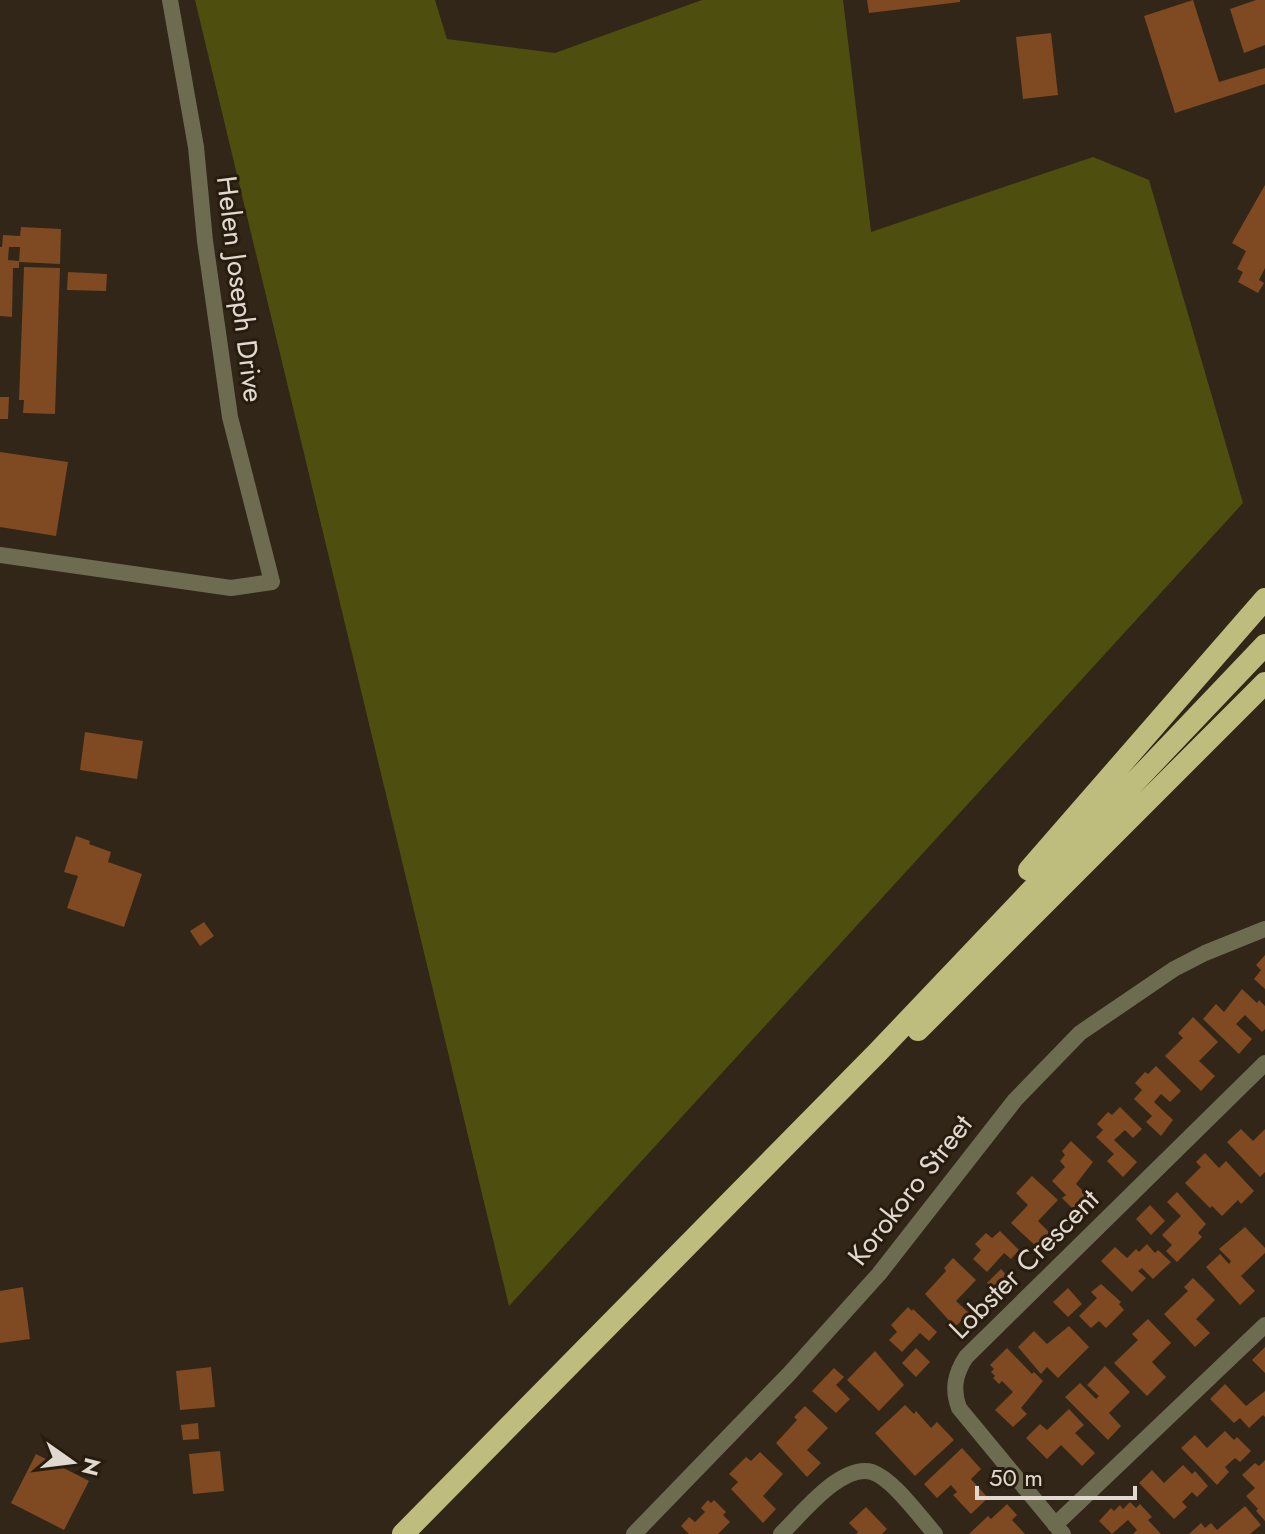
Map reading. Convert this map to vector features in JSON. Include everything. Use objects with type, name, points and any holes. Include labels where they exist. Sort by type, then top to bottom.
[{"type":"highway","points":[[877,1053],[938,973],[1265,599]]},
{"type":"highway","points":[[403,1534],[877,1053],[1265,645]]},
{"type":"highway","points":[[635,1296],[675,1270],[744,1208],[1075,871],[1265,683]]},
{"type":"street","name":"Helen Joseph Drive","points":[[0,555],[231,588],[272,582],[230,417],[205,241],[196,147],[170,0]]},
{"type":"street","name":"Korokoro Street","points":[[634,1534],[789,1374],[879,1274],[1015,1100],[1080,1033],[1174,969],[1265,929]]},
{"type":"street","name":"Lobster Crescent","points":[[1265,1063],[966,1357],[959,1367],[954,1390],[959,1408],[1059,1529],[1265,1325]]},
{"type":"street","points":[[781,1534],[837,1481],[862,1471],[874,1473],[887,1482],[935,1534]]},
{"type":"shaded area","points":[[195,0],[435,0],[447,39],[555,53],[702,0],[843,0],[871,232],[1093,157],[1149,180],[1243,503],[509,1306]]},
{"type":"building","points":[[867,0],[960,0],[960,2],[869,13]]},
{"type":"building","points":[[1193,0],[1219,82],[1265,68],[1265,84],[1175,113],[1144,16]]},
{"type":"building","points":[[1265,0],[1265,45],[1244,53],[1230,9]]},
{"type":"building","points":[[1051,33],[1058,95],[1023,99],[1016,37]]},
{"type":"building","points":[[1265,185],[1265,268],[1259,280],[1264,283],[1258,293],[1238,282],[1243,272],[1237,269],[1246,251],[1232,243]]},
{"type":"building","points":[[21,227],[61,229],[60,264],[19,262],[19,268],[13,268],[12,317],[0,316],[0,247],[3,235],[20,236]],"holes":[[[9,247],[20,247],[19,262],[8,260]]]},
{"type":"building","points":[[24,267],[60,268],[55,414],[23,413],[24,400],[19,400]]},
{"type":"building","points":[[68,272],[107,274],[106,291],[67,290]]},
{"type":"building","points":[[0,397],[9,397],[8,419],[0,419]]},
{"type":"building","points":[[0,452],[68,462],[56,536],[0,527]]},
{"type":"building","points":[[85,732],[143,741],[137,779],[80,770]]},
{"type":"building","points":[[76,836],[111,852],[108,862],[142,874],[124,927],[67,908],[78,876],[64,872]]},
{"type":"building","points":[[204,922],[214,936],[200,946],[190,931]]},
{"type":"building","points":[[1265,955],[1265,989],[1254,979],[1261,970],[1256,965]]},
{"type":"building","points":[[1242,989],[1265,1006],[1265,1029],[1262,1032],[1245,1015],[1236,1024],[1252,1039],[1239,1054],[1203,1019],[1216,1004],[1224,1012]]},
{"type":"building","points":[[1193,1017],[1218,1042],[1199,1061],[1215,1076],[1201,1091],[1165,1056],[1183,1038],[1178,1033]]},
{"type":"building","points":[[1156,1066],[1181,1091],[1170,1102],[1161,1094],[1154,1102],[1173,1120],[1161,1136],[1146,1122],[1152,1116],[1134,1099],[1142,1090],[1135,1083]]},
{"type":"building","points":[[1120,1107],[1142,1129],[1133,1138],[1125,1130],[1114,1140],[1137,1162],[1123,1177],[1107,1161],[1114,1154],[1096,1137],[1103,1130],[1097,1124],[1108,1112],[1112,1115]]},
{"type":"building","points":[[1241,1129],[1253,1141],[1265,1129],[1265,1172],[1260,1177],[1227,1142]]},
{"type":"building","points":[[1071,1141],[1093,1162],[1076,1184],[1093,1201],[1079,1215],[1062,1198],[1066,1195],[1052,1181],[1065,1167],[1060,1161],[1065,1155],[1062,1151]]},
{"type":"building","points":[[1205,1153],[1219,1168],[1226,1161],[1254,1191],[1241,1204],[1238,1200],[1222,1216],[1185,1183],[1201,1167],[1196,1162]]},
{"type":"building","points":[[1032,1176],[1058,1200],[1038,1221],[1051,1234],[1038,1248],[1011,1223],[1028,1205],[1016,1193]]},
{"type":"building","points":[[1177,1192],[1206,1224],[1198,1233],[1202,1237],[1177,1262],[1166,1251],[1172,1245],[1162,1235],[1181,1216],[1167,1202]]},
{"type":"building","points":[[1150,1205],[1165,1221],[1151,1235],[1136,1219]]},
{"type":"building","points":[[1245,1227],[1265,1248],[1265,1253],[1241,1276],[1255,1291],[1240,1305],[1206,1267],[1220,1254],[1229,1264],[1231,1261],[1219,1249]]},
{"type":"building","points":[[1000,1231],[1019,1250],[1011,1259],[1004,1253],[987,1272],[973,1259],[981,1250],[975,1244],[986,1233],[992,1238]]},
{"type":"building","points":[[1147,1244],[1171,1262],[1153,1279],[1142,1268],[1138,1271],[1146,1278],[1132,1292],[1101,1261],[1115,1247],[1127,1258]]},
{"type":"building","points":[[953,1258],[976,1280],[956,1301],[969,1313],[955,1327],[925,1294],[946,1271],[944,1268]]},
{"type":"building","points":[[1001,1269],[1008,1277],[995,1290],[987,1283]]},
{"type":"building","points":[[1193,1278],[1215,1300],[1196,1319],[1210,1333],[1195,1347],[1164,1314],[1188,1291],[1184,1287]]},
{"type":"building","points":[[1101,1284],[1121,1302],[1119,1304],[1124,1310],[1106,1328],[1099,1321],[1091,1328],[1079,1316],[1097,1298],[1091,1292]]},
{"type":"building","points":[[23,1287],[30,1339],[0,1343],[0,1291]]},
{"type":"building","points":[[1068,1288],[1082,1304],[1068,1317],[1053,1302]]},
{"type":"building","points":[[908,1307],[937,1332],[929,1341],[920,1333],[902,1352],[889,1340],[897,1332],[891,1325]]},
{"type":"building","points":[[1148,1319],[1171,1343],[1152,1362],[1166,1377],[1147,1396],[1114,1363],[1138,1340],[1132,1334]]},
{"type":"building","points":[[1069,1326],[1089,1347],[1058,1378],[1047,1367],[1041,1374],[1018,1347],[1034,1331],[1047,1344]]},
{"type":"building","points":[[1265,1347],[1265,1373],[1252,1360]]},
{"type":"building","points":[[916,1348],[930,1362],[916,1377],[902,1363]]},
{"type":"building","points":[[1007,1348],[1043,1381],[1021,1408],[1027,1414],[1013,1427],[995,1410],[1013,1392],[1002,1381],[999,1384],[993,1378],[995,1376],[991,1372],[994,1369],[990,1365]]},
{"type":"building","points":[[875,1351],[904,1385],[879,1411],[847,1380]]},
{"type":"building","points":[[1105,1366],[1130,1392],[1109,1413],[1121,1426],[1108,1440],[1065,1397],[1080,1383],[1096,1399],[1099,1396],[1087,1385]]},
{"type":"building","points":[[211,1367],[215,1407],[180,1410],[176,1371]]},
{"type":"building","points":[[834,1368],[844,1377],[836,1385],[850,1399],[836,1413],[812,1391]]},
{"type":"building","points":[[1225,1384],[1246,1406],[1265,1391],[1265,1417],[1263,1415],[1249,1428],[1240,1418],[1234,1423],[1210,1399]]},
{"type":"building","points":[[905,1405],[914,1414],[916,1411],[931,1428],[937,1422],[954,1440],[915,1476],[875,1433]]},
{"type":"building","points":[[805,1406],[828,1428],[807,1450],[821,1463],[807,1477],[776,1443]]},
{"type":"building","points":[[1069,1409],[1084,1425],[1075,1433],[1095,1453],[1082,1466],[1061,1445],[1047,1459],[1026,1438],[1040,1424],[1047,1430]]},
{"type":"building","points":[[198,1423],[199,1439],[183,1440],[181,1425]]},
{"type":"building","points":[[1225,1431],[1234,1440],[1237,1437],[1251,1451],[1240,1462],[1235,1458],[1225,1467],[1229,1472],[1217,1485],[1181,1448],[1195,1435],[1207,1448]]},
{"type":"building","points":[[962,1448],[981,1469],[971,1479],[988,1498],[971,1514],[953,1495],[957,1492],[951,1485],[937,1498],[924,1484]]},
{"type":"building","points":[[220,1451],[224,1491],[193,1494],[189,1454]]},
{"type":"building","points":[[760,1452],[783,1474],[763,1496],[776,1509],[763,1523],[731,1489],[738,1482],[729,1474],[746,1457],[751,1461]]},
{"type":"building","points":[[36,1454],[89,1481],[64,1530],[11,1503]]},
{"type":"building","points":[[1265,1460],[1265,1521],[1246,1496],[1255,1488],[1242,1475],[1255,1463],[1259,1466]]},
{"type":"building","points":[[1183,1465],[1192,1474],[1195,1471],[1208,1486],[1197,1497],[1192,1492],[1182,1502],[1187,1507],[1174,1519],[1139,1483],[1152,1470],[1164,1483]]},
{"type":"building","points":[[708,1500],[711,1503],[714,1500],[726,1512],[723,1515],[730,1522],[718,1534],[689,1534],[681,1526],[689,1517],[695,1522],[705,1512],[701,1508]]},
{"type":"building","points":[[1130,1502],[1136,1508],[1140,1504],[1152,1517],[1148,1520],[1161,1534],[1133,1534],[1137,1530],[1128,1520],[1112,1534],[1099,1521],[1111,1508],[1114,1511],[1120,1505],[1123,1509]]},
{"type":"building","points":[[1007,1504],[1017,1515],[1012,1520],[1025,1534],[969,1534],[988,1516],[991,1519]]},
{"type":"building","points":[[1245,1506],[1261,1525],[1250,1534],[1189,1534],[1201,1523],[1205,1528],[1211,1523],[1217,1530]]},
{"type":"building","points":[[866,1507],[887,1529],[882,1534],[856,1534],[858,1532],[849,1523]]}]
